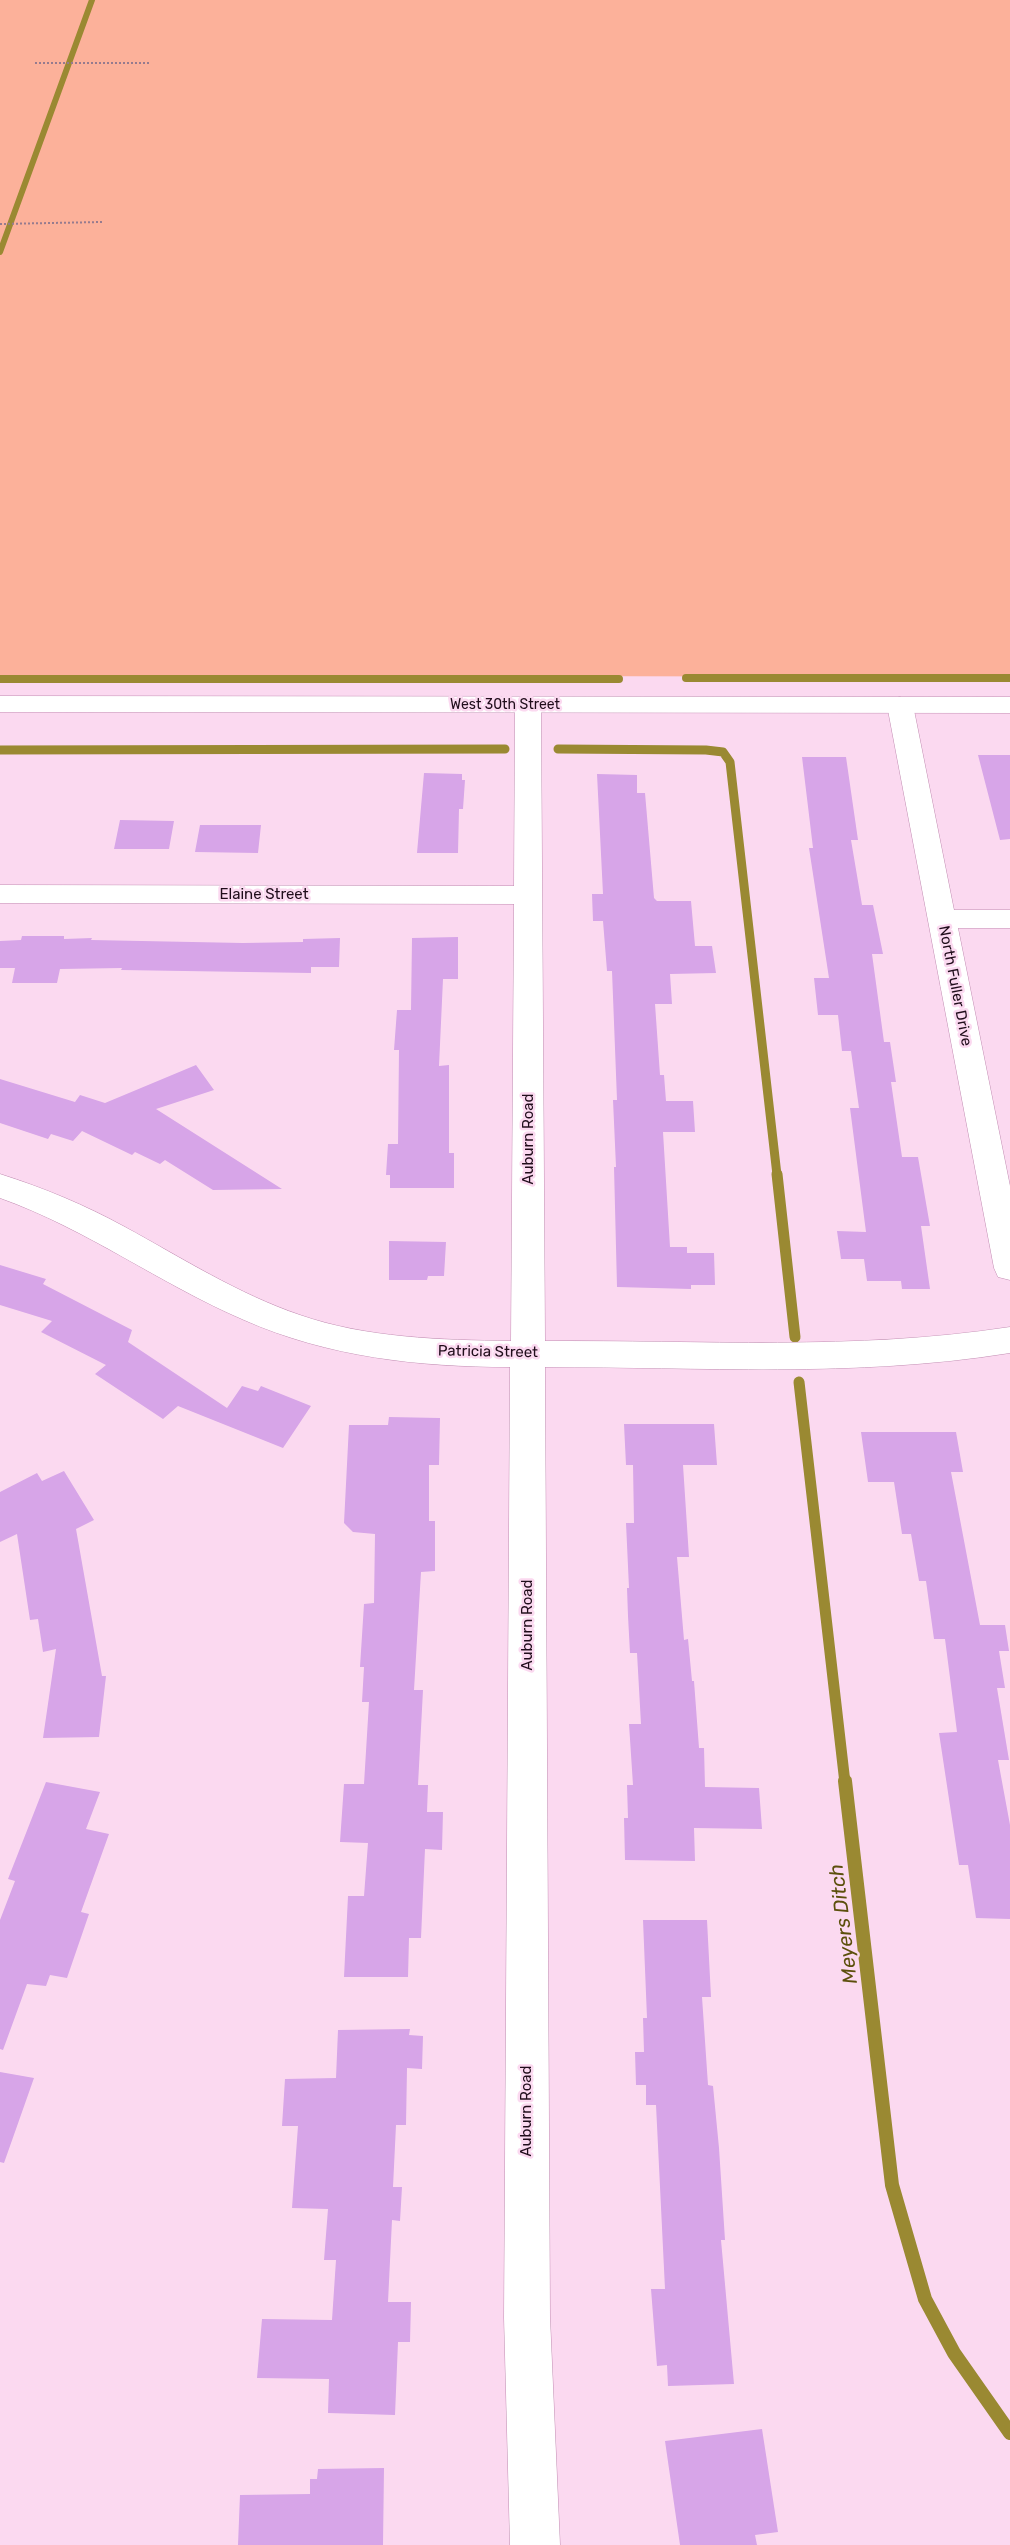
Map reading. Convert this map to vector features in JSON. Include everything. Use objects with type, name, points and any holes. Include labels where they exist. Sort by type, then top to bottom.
[{"type":"street","name":"West 30th Street","points":[[0,704],[1010,705]]},
{"type":"street","name":"Auburn Road","points":[[528,705],[527,2317],[536,2545]]},
{"type":"street","name":"North Fuller Drive","points":[[900,705],[1010,1268]]},
{"type":"street","name":"Elaine Street","points":[[0,894],[528,895]]},
{"type":"street","points":[[942,919],[1010,919]]},
{"type":"street","name":"Patricia Street","points":[[0,1186],[57,1207],[133,1244],[232,1301],[295,1327],[354,1341],[422,1351],[846,1358],[914,1353],[1010,1341]]},
{"type":"path","points":[[35,63],[149,63]]},
{"type":"path","points":[[0,224],[102,222]]},
{"type":"shaded area","points":[[0,0],[1010,0],[1010,677],[0,675]]},
{"type":"building","points":[[978,755],[1010,755],[1010,839],[1000,840]]},
{"type":"building","points":[[802,757],[846,757],[858,840],[851,840],[862,905],[873,905],[883,954],[872,954],[884,1042],[890,1042],[896,1082],[891,1082],[902,1157],[918,1157],[930,1226],[921,1226],[930,1289],[902,1289],[901,1281],[867,1281],[864,1259],[841,1259],[837,1231],[866,1232],[850,1108],[859,1108],[851,1051],[842,1051],[838,1015],[818,1015],[814,978],[829,978],[809,848],[813,848]]},
{"type":"building","points":[[424,773],[462,774],[462,780],[465,780],[463,809],[459,809],[458,853],[417,853]]},
{"type":"building","points":[[597,774],[637,775],[637,793],[645,793],[654,898],[657,901],[691,901],[695,946],[712,946],[716,973],[670,974],[672,1004],[655,1004],[660,1075],[664,1075],[666,1101],[693,1101],[695,1132],[663,1132],[670,1247],[687,1247],[687,1253],[714,1253],[715,1285],[691,1285],[691,1289],[617,1287],[613,1100],[617,1100],[612,971],[607,971],[603,921],[593,921],[592,894],[603,894]]},
{"type":"building","points":[[120,820],[174,821],[169,849],[114,849]]},
{"type":"building","points":[[200,825],[261,825],[258,853],[195,852]]},
{"type":"building","points":[[22,936],[64,936],[64,939],[92,938],[91,940],[243,943],[303,942],[303,939],[340,938],[339,967],[311,967],[311,973],[121,970],[122,968],[60,969],[57,983],[12,983],[15,968],[0,968],[0,941],[21,940]]},
{"type":"building","points":[[458,937],[458,979],[443,979],[439,1066],[449,1065],[449,1153],[454,1153],[454,1188],[390,1188],[390,1175],[386,1175],[388,1144],[398,1144],[399,1050],[394,1050],[397,1010],[411,1010],[412,938]]},
{"type":"building","points":[[196,1065],[214,1090],[156,1109],[282,1189],[213,1190],[165,1160],[160,1164],[135,1152],[132,1155],[82,1131],[73,1141],[51,1134],[48,1139],[0,1123],[0,1079],[75,1102],[80,1095],[105,1103]]},
{"type":"building","points":[[389,1241],[446,1242],[444,1276],[428,1276],[427,1280],[389,1280]]},
{"type":"building","points":[[0,1265],[46,1279],[43,1284],[132,1330],[128,1342],[227,1408],[242,1386],[258,1391],[261,1386],[311,1406],[283,1448],[178,1406],[163,1419],[95,1374],[106,1365],[41,1332],[52,1321],[0,1305]]},
{"type":"building","points":[[389,1417],[440,1418],[439,1465],[429,1465],[429,1521],[435,1521],[435,1571],[421,1572],[414,1690],[423,1690],[418,1785],[428,1785],[427,1812],[443,1812],[442,1850],[425,1849],[421,1938],[409,1938],[408,1977],[344,1977],[348,1896],[364,1896],[368,1843],[340,1842],[344,1784],[364,1784],[369,1702],[362,1702],[364,1667],[360,1667],[364,1604],[374,1603],[375,1534],[353,1532],[344,1523],[349,1425],[388,1425]]},
{"type":"building","points":[[624,1424],[714,1424],[717,1465],[683,1465],[689,1557],[677,1557],[684,1640],[688,1639],[692,1681],[694,1681],[699,1748],[704,1748],[705,1787],[759,1788],[762,1829],[694,1828],[695,1861],[625,1860],[624,1818],[628,1818],[627,1785],[633,1785],[629,1724],[641,1724],[637,1653],[630,1653],[626,1523],[634,1523],[633,1465],[626,1465]]},
{"type":"building","points":[[861,1432],[956,1432],[963,1472],[951,1472],[980,1625],[1005,1625],[1009,1651],[999,1651],[1005,1688],[997,1688],[1009,1760],[998,1760],[1010,1825],[1010,1919],[976,1918],[968,1865],[959,1865],[939,1733],[957,1732],[945,1639],[934,1639],[926,1581],[919,1581],[911,1534],[902,1534],[894,1482],[868,1482]]},
{"type":"building","points":[[64,1471],[94,1520],[76,1529],[102,1676],[106,1676],[99,1737],[43,1738],[56,1649],[43,1652],[38,1619],[30,1620],[17,1534],[0,1542],[0,1492],[37,1473],[42,1481]]},
{"type":"building","points":[[46,1782],[100,1792],[86,1829],[109,1834],[81,1912],[89,1914],[67,1978],[50,1975],[46,1986],[27,1984],[3,2050],[0,2049],[0,1920],[15,1881],[8,1879]]},
{"type":"building","points":[[643,1920],[707,1920],[711,1997],[702,1997],[708,2085],[713,2086],[719,2148],[725,2240],[721,2240],[734,2384],[668,2386],[667,2365],[657,2366],[651,2289],[665,2289],[656,2105],[646,2105],[646,2085],[636,2085],[635,2052],[644,2052],[643,2018],[647,2018]]},
{"type":"building","points":[[410,2029],[409,2035],[423,2036],[422,2069],[407,2068],[406,2125],[396,2125],[393,2187],[402,2187],[400,2221],[392,2220],[388,2302],[411,2302],[410,2342],[398,2342],[395,2415],[328,2413],[329,2379],[257,2378],[262,2319],[332,2320],[336,2260],[324,2260],[328,2209],[292,2208],[298,2126],[282,2126],[285,2079],[336,2078],[338,2030]]},
{"type":"building","points":[[0,2072],[34,2078],[4,2163],[0,2162]]},
{"type":"building","points":[[762,2429],[778,2532],[755,2535],[757,2545],[680,2545],[665,2441]]},
{"type":"building","points":[[384,2468],[383,2545],[238,2545],[240,2495],[310,2494],[310,2479],[317,2479],[318,2469]]},
{"type":"waterway","points":[[0,252],[92,0]]},
{"type":"waterway","points":[[686,678],[1010,678]]},
{"type":"waterway","points":[[0,679],[619,679]]},
{"type":"waterway","points":[[0,750],[505,749]]},
{"type":"waterway","points":[[558,749],[706,750],[723,752],[730,762],[777,1175]]},
{"type":"waterway","points":[[777,1174],[795,1337]]},
{"type":"waterway","name":"Meyers Ditch","points":[[799,1382],[845,1783]]},
{"type":"waterway","name":"Meyers Ditch","points":[[845,1781],[892,2185],[925,2299],[954,2353],[1010,2433]]}]
